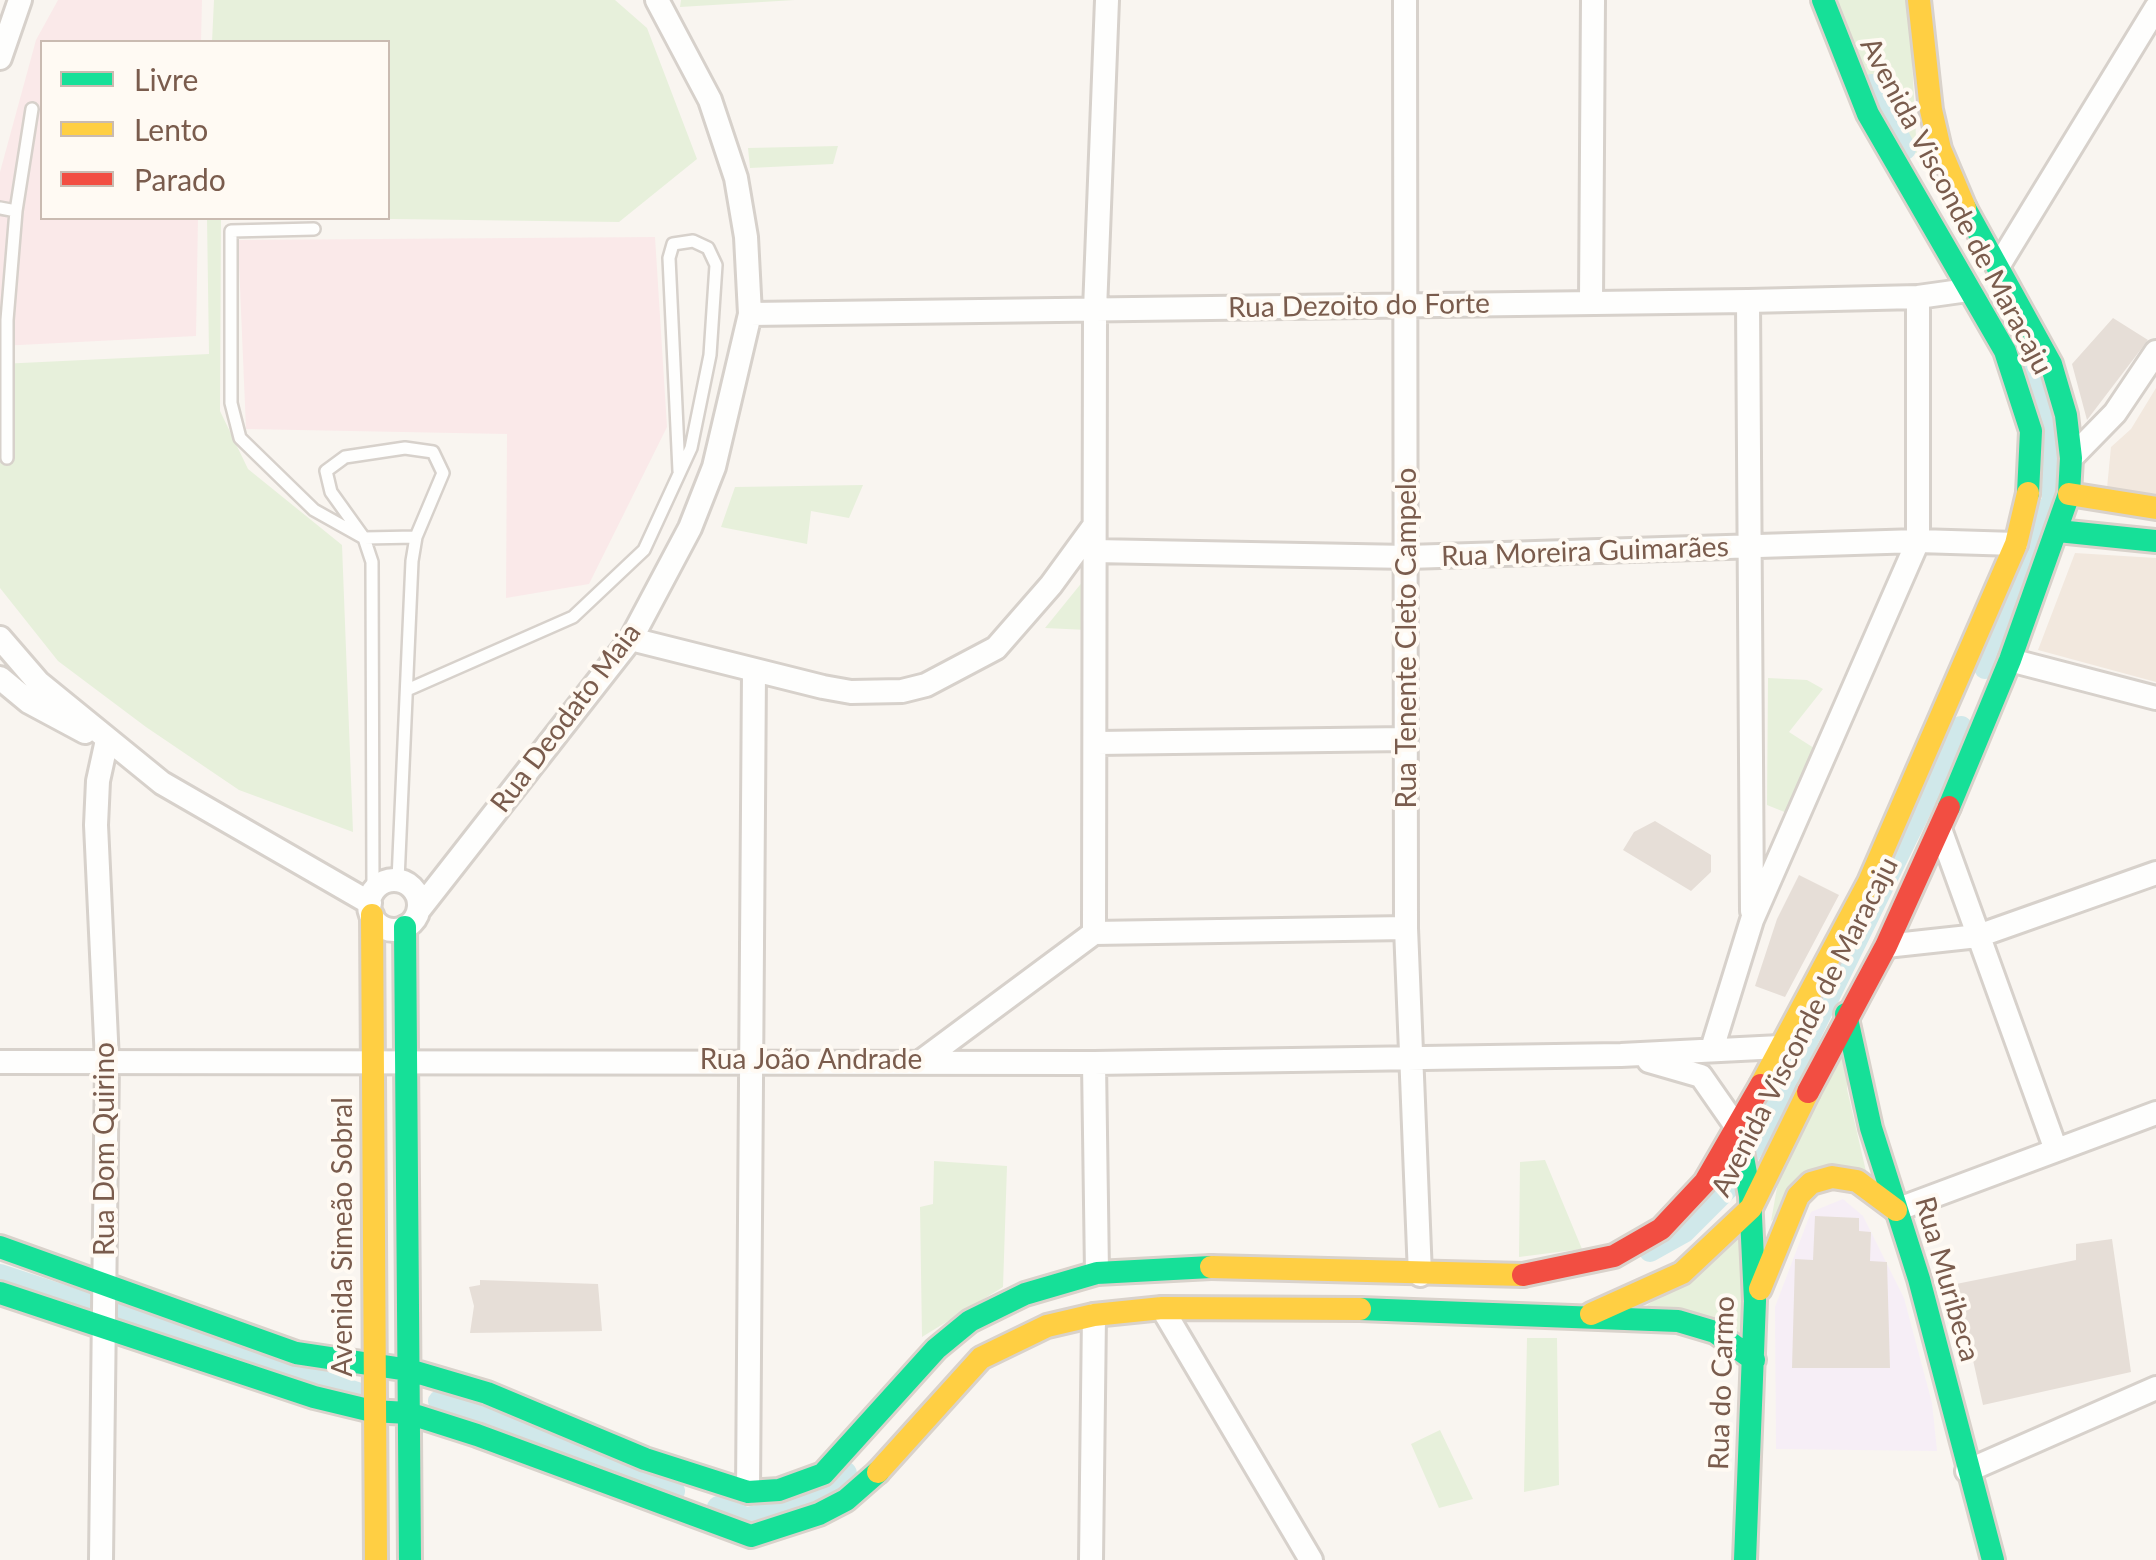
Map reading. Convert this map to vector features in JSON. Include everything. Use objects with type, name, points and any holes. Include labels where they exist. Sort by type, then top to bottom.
[{"type":"main road","name":"Avenida Visconde de Maracaju","points":[[0,1247],[296,1353],[409,1370],[487,1393],[645,1459],[748,1492],[779,1490],[823,1474],[859,1439],[936,1348],[970,1321],[1025,1294],[1097,1273],[1297,1266],[1420,1275],[1529,1275],[1614,1256],[1661,1229],[1684,1208],[1740,1139],[1780,1046],[1869,882],[2016,544],[2027,502],[2031,456],[2027,408],[2005,351],[1868,114],[1823,0]]},
{"type":"main road","name":"Avenida Visconde de Maracaju","points":[[751,1536],[820,1514],[846,1500],[981,1358],[1047,1326],[1094,1315],[1162,1308],[1277,1306],[1578,1319],[1682,1273],[1751,1202],[1846,1014],[1886,946],[1940,829],[2010,660],[2058,532],[2068,494],[2071,458],[2066,415],[2051,364],[2000,265],[1964,206],[1940,149],[1931,110],[1919,0]]},
{"type":"main road","points":[[2068,494],[2156,508]]},
{"type":"main road","points":[[2058,532],[2156,542]]},
{"type":"main road","points":[[1957,683],[1992,702]]},
{"type":"main road","name":"Avenida Simeão Sobral","points":[[372,903],[372,1410],[376,1560]]},
{"type":"main road","points":[[410,1560],[406,1064],[412,919]]},
{"type":"main road","name":"Rua Muribeca","points":[[1846,1014],[1862,1095],[1919,1278],[1993,1560]]},
{"type":"main road","name":"Rua do Carmo","points":[[1740,1139],[1751,1202],[1755,1302],[1746,1560]]},
{"type":"main road","points":[[1755,1302],[1798,1196],[1812,1183],[1832,1177],[1857,1181],[1896,1210]]},
{"type":"main road","points":[[0,1293],[314,1397],[372,1410],[408,1413],[751,1536]]},
{"type":"main road","points":[[1578,1319],[1689,1322],[1715,1332],[1754,1360]]},
{"type":"street","points":[[0,58],[20,0]]},
{"type":"street","name":"Rua Deodato Maia","points":[[412,919],[631,639],[690,528],[714,467],[750,314],[746,237],[727,145],[679,34],[657,0]]},
{"type":"street","points":[[1094,933],[1094,310],[1107,0]]},
{"type":"street","name":"Rua Tenente Cleto Campelo","points":[[1405,0],[1406,928],[1420,1275]]},
{"type":"street","points":[[1592,300],[1593,0]]},
{"type":"street","points":[[2000,265],[2156,8]]},
{"type":"street","name":"Rua Dezoito do Forte","points":[[750,314],[1592,300],[1748,301],[1918,297],[1968,290]]},
{"type":"street","points":[[1712,1050],[1752,920],[1878,641],[1918,541],[1918,297]]},
{"type":"street","points":[[1748,301],[1746,546],[1752,920]]},
{"type":"street","points":[[2071,458],[2116,412],[2156,352]]},
{"type":"street","points":[[631,639],[754,672],[851,692],[902,691],[926,685],[996,648],[1052,585],[1094,526]]},
{"type":"street","name":"Rua Moreira Guimarães","points":[[1094,551],[1408,558],[1918,541],[2016,544]]},
{"type":"street","points":[[0,638],[38,682],[162,783],[372,903],[390,930],[412,919],[415,891],[398,880],[384,882],[372,903]]},
{"type":"street","points":[[2010,660],[2156,698]]},
{"type":"street","points":[[748,1492],[754,672]]},
{"type":"street","points":[[0,678],[42,710],[107,740]]},
{"type":"street","points":[[1097,743],[1406,739]]},
{"type":"street","name":"Rua Dom Quirino","points":[[100,1560],[107,1061],[96,814],[107,740]]},
{"type":"street","points":[[1749,813],[1789,833]]},
{"type":"street","points":[[1940,829],[2056,1150]]},
{"type":"street","points":[[1886,946],[1978,936],[2156,872]]},
{"type":"street","points":[[922,1060],[1094,933],[1406,928]]},
{"type":"street","name":"Rua João Andrade","points":[[0,1062],[1094,1063],[1622,1056],[1780,1046]]},
{"type":"street","name":"Rua João Andrade","points":[[1622,1056],[1701,1076],[1740,1139]]},
{"type":"street","points":[[1094,1063],[1097,1273]]},
{"type":"street","points":[[1896,1210],[2156,1114]]},
{"type":"street","points":[[1162,1308],[1311,1560]]},
{"type":"street","points":[[1092,1560],[1094,1315]]},
{"type":"street","points":[[1967,1471],[2156,1388]]},
{"type":"street","points":[[751,1536],[751,1560]]},
{"type":"lane","points":[[8,458],[7,334],[16,211],[32,109]]},
{"type":"lane","points":[[0,208],[16,211]]},
{"type":"lane","points":[[314,228],[231,232],[231,403],[240,438],[265,467],[314,510],[364,538],[416,537]]},
{"type":"lane","points":[[407,690],[573,618],[644,550],[691,448],[710,355],[716,264],[708,248],[693,241],[673,244],[669,258],[678,470]]},
{"type":"lane","points":[[372,903],[373,577],[364,538],[337,504],[326,478],[328,468],[345,458],[404,448],[433,452],[443,468],[416,537],[398,880]]},
{"type":"shaded area","points":[[58,0],[202,0],[201,40],[40,40],[40,220],[198,220],[196,336],[0,346],[0,172],[36,40]]},
{"type":"shaded area","points":[[655,237],[667,427],[589,584],[506,598],[507,434],[246,429],[238,240]]},
{"type":"shaded area","points":[[2156,388],[2156,494],[2107,488],[2111,447],[2131,429]]},
{"type":"shaded area","points":[[2075,553],[2156,558],[2156,682],[2038,650]]},
{"type":"shaded area","points":[[1843,1199],[1863,1216],[1904,1298],[1932,1403],[1937,1451],[1776,1449],[1775,1307],[1811,1212]]},
{"type":"green space","points":[[214,0],[615,0],[647,28],[697,159],[619,222],[390,219],[390,40],[212,40]]},
{"type":"green space","points":[[681,0],[795,0],[680,7]]},
{"type":"green space","points":[[1830,0],[1909,0],[1917,156],[1878,83],[1867,86]]},
{"type":"green space","points":[[838,146],[833,164],[750,168],[748,148]]},
{"type":"green space","points":[[207,220],[221,220],[220,411],[248,469],[342,545],[353,832],[239,790],[146,727],[58,661],[0,588],[0,364],[209,354]]},
{"type":"green space","points":[[863,485],[849,518],[811,511],[807,544],[721,527],[735,487]]},
{"type":"green space","points":[[1088,575],[1087,630],[1045,628]]},
{"type":"green space","points":[[1768,678],[1807,680],[1823,689],[1789,732],[1817,750],[1787,813],[1767,805]]},
{"type":"green space","points":[[1849,1040],[1847,1089],[1868,1180],[1849,1172],[1771,1221],[1778,1182]]},
{"type":"green space","points":[[1545,1160],[1582,1249],[1519,1257],[1520,1162]]},
{"type":"green space","points":[[934,1161],[1007,1166],[1003,1287],[922,1337],[920,1207],[933,1204]]},
{"type":"green space","points":[[1742,1229],[1743,1341],[1644,1308]]},
{"type":"green space","points":[[1527,1338],[1557,1338],[1559,1485],[1524,1492]]},
{"type":"green space","points":[[1440,1430],[1473,1499],[1439,1508],[1411,1444]]},
{"type":"building","points":[[2113,318],[2148,340],[2087,420],[2072,364]]},
{"type":"building","points":[[1655,821],[1711,855],[1711,872],[1691,891],[1623,850],[1634,832]]},
{"type":"building","points":[[1799,875],[1839,895],[1785,997],[1755,986],[1777,919]]},
{"type":"building","points":[[1815,1216],[1859,1218],[1859,1231],[1871,1232],[1870,1261],[1887,1262],[1890,1368],[1792,1368],[1795,1259],[1813,1260]]},
{"type":"building","points":[[2112,1239],[2131,1372],[1983,1405],[1956,1284],[2076,1260],[2076,1244]]},
{"type":"building","points":[[480,1280],[598,1284],[602,1331],[470,1333],[474,1306],[469,1287],[480,1285]]},
{"type":"waterway","points":[[1872,85],[1905,149]]},
{"type":"waterway","points":[[1985,668],[2053,499],[2051,438],[2040,396],[2017,352]]},
{"type":"waterway","points":[[1650,1251],[1684,1232],[1730,1186],[1763,1131],[1961,727]]},
{"type":"waterway","points":[[0,1275],[357,1393]]},
{"type":"waterway","points":[[439,1401],[674,1491]]},
{"type":"waterway","points":[[718,1507],[746,1518],[802,1508],[846,1473]]},
{"type":"traffic: fast","points":[[1823,0],[1868,114],[2005,351],[2031,431],[2028,493]]},
{"type":"traffic: fast","points":[[1949,807],[2010,660],[2069,494],[2071,458],[2066,415],[2051,364],[1965,208]]},
{"type":"traffic: fast","points":[[2058,531],[2156,541]]},
{"type":"traffic: fast","points":[[405,927],[410,1560]]},
{"type":"traffic: fast","points":[[1846,1014],[1871,1128],[1919,1279],[1993,1560]]},
{"type":"traffic: fast","points":[[1738,1129],[1750,1196],[1755,1301],[1745,1560]]},
{"type":"traffic: fast","points":[[0,1247],[296,1353],[409,1370],[487,1393],[645,1459],[748,1492],[779,1490],[823,1474],[936,1349],[970,1321],[1025,1294],[1097,1273],[1211,1267]]},
{"type":"traffic: fast","points":[[0,1293],[314,1397],[372,1411],[408,1413],[477,1435],[751,1536],[819,1514],[846,1500],[878,1472]]},
{"type":"traffic: fast","points":[[1360,1309],[1678,1321],[1715,1332],[1754,1360]]},
{"type":"traffic: slow","points":[[1919,0],[1931,110],[1940,149],[1965,208]]},
{"type":"traffic: slow","points":[[1761,1085],[1869,882],[2016,544],[2028,493]]},
{"type":"traffic: slow","points":[[2069,494],[2156,508]]},
{"type":"traffic: slow","points":[[372,915],[376,1560]]},
{"type":"traffic: slow","points":[[1591,1314],[1682,1273],[1751,1208],[1808,1092]]},
{"type":"traffic: slow","points":[[1760,1289],[1798,1196],[1811,1183],[1832,1177],[1857,1181],[1896,1210]]},
{"type":"traffic: slow","points":[[1211,1267],[1523,1275]]},
{"type":"traffic: slow","points":[[878,1472],[981,1358],[1047,1326],[1094,1315],[1162,1308],[1360,1309]]},
{"type":"traffic: jam","points":[[1808,1092],[1886,946],[1949,807]]},
{"type":"traffic: jam","points":[[1523,1275],[1614,1256],[1661,1229],[1705,1182],[1761,1085]]}]
